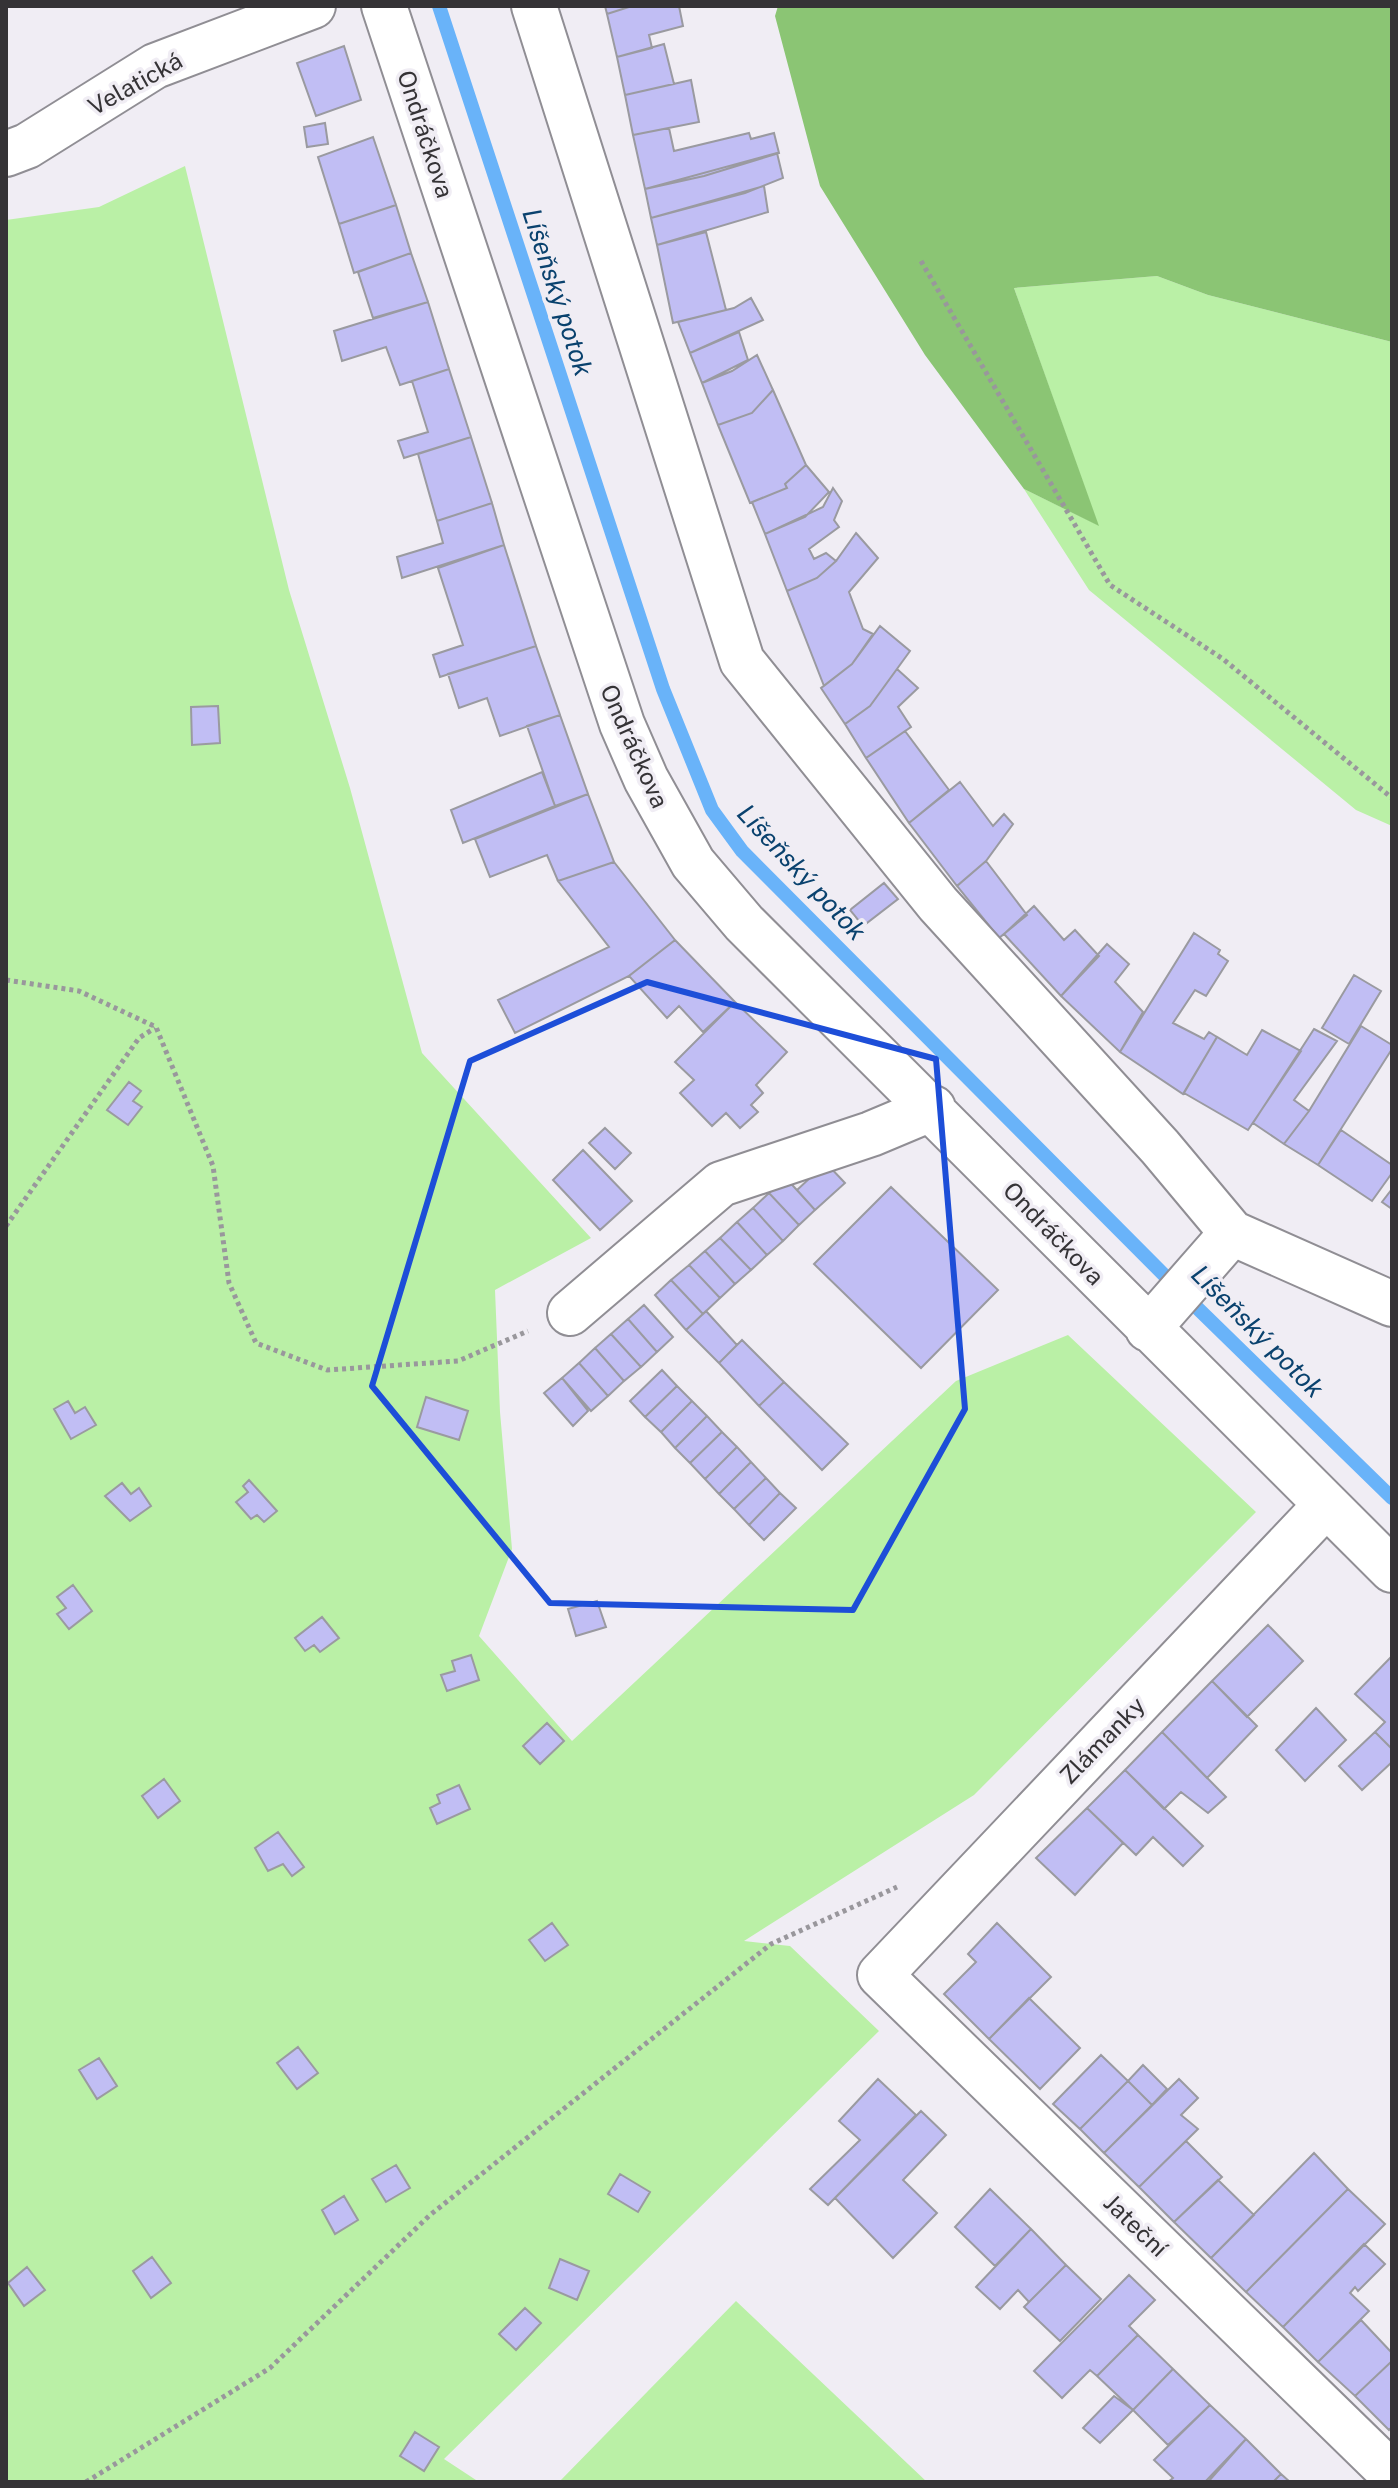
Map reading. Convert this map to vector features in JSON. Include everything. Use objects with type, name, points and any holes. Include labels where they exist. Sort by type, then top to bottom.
[{"type":"street","name":"Velatická","points":[[6,154],[27,146],[155,66],[313,6]]},
{"type":"street","name":"Ondráčkova","points":[[384,6],[601,669],[646,779],[693,863],[744,923],[933,1108],[1160,1317],[1326,1505],[1392,1570]]},
{"type":"street","points":[[534,6],[742,661],[938,904],[1160,1147],[1232,1233],[1392,1304]]},
{"type":"street","points":[[570,1313],[721,1184],[871,1134],[933,1108]]},
{"type":"street","points":[[1160,1317],[1232,1233]]},
{"type":"street","name":"Zlámanky","points":[[880,1975],[1326,1505]]},
{"type":"street","name":"Jateční","points":[[880,1975],[1392,2474]]},
{"type":"path","points":[[921,261],[1110,585],[1223,659],[1392,798]]},
{"type":"path","points":[[6,980],[79,991],[156,1027],[213,1166],[229,1283],[256,1343],[327,1370],[458,1361],[570,1313]]},
{"type":"path","points":[[6,1226],[139,1038],[156,1027]]},
{"type":"path","points":[[86,2482],[270,2368],[430,2215],[771,1944],[911,1881]]},
{"type":"highlighted area","points":[[647,982],[936,1059],[965,1409],[853,1610],[550,1603],[372,1386],[470,1061]]},
{"type":"green space","points":[[778,6],[1392,6],[1392,342],[1208,295],[1157,276],[1014,288],[1099,526],[1024,489],[925,355],[820,186],[775,16]]},
{"type":"green space","points":[[185,166],[289,590],[350,788],[422,1053],[591,1238],[495,1290],[500,1412],[512,1549],[479,1636],[572,1741],[956,1381],[1068,1335],[1256,1512],[974,1795],[744,1941],[790,1946],[879,2031],[444,2459],[479,2482],[6,2482],[6,220],[99,207]]},
{"type":"green space","points":[[1157,276],[1208,295],[1392,342],[1392,826],[1356,810],[1089,590],[1024,489],[1098,525],[1014,288]]},
{"type":"green space","points":[[736,2301],[927,2482],[559,2482]]},
{"type":"building","points":[[605,6],[632,6],[607,14]]},
{"type":"building","points":[[632,6],[679,6],[683,26],[649,35],[652,48],[617,57],[607,14]]},
{"type":"building","points":[[664,44],[674,84],[625,95],[617,57]]},
{"type":"building","points":[[344,46],[361,100],[316,116],[297,63]]},
{"type":"building","points":[[691,80],[699,122],[633,135],[625,95]]},
{"type":"building","points":[[325,123],[328,144],[307,147],[304,127]]},
{"type":"building","points":[[669,128],[674,151],[749,133],[751,139],[774,133],[779,153],[704,176],[645,189],[633,135]]},
{"type":"building","points":[[373,137],[396,205],[339,224],[318,157]]},
{"type":"building","points":[[777,153],[783,178],[745,193],[651,218],[645,189]]},
{"type":"building","points":[[764,186],[768,212],[657,245],[651,218]]},
{"type":"building","points":[[396,205],[411,253],[354,273],[339,224]]},
{"type":"building","points":[[706,232],[726,310],[673,323],[657,245]]},
{"type":"building","points":[[411,253],[428,302],[373,318],[358,272]]},
{"type":"building","points":[[751,298],[763,320],[690,353],[678,322],[734,308]]},
{"type":"building","points":[[428,302],[449,369],[400,385],[386,347],[342,361],[334,331]]},
{"type":"building","points":[[739,332],[748,360],[702,383],[690,353]]},
{"type":"building","points":[[757,355],[773,390],[752,413],[718,425],[702,383],[732,371]]},
{"type":"building","points":[[449,369],[471,437],[404,458],[398,441],[428,432],[412,381]]},
{"type":"building","points":[[773,390],[806,465],[785,484],[787,488],[750,503],[718,425],[752,413]]},
{"type":"building","points":[[471,437],[492,503],[437,521],[418,454]]},
{"type":"building","points":[[806,465],[829,492],[805,517],[765,534],[752,502],[787,488],[785,484]]},
{"type":"building","points":[[833,488],[842,501],[834,520],[839,527],[809,549],[814,559],[826,553],[836,561],[817,578],[787,591],[765,534],[823,507]]},
{"type":"building","points":[[492,503],[504,545],[402,578],[397,557],[443,543],[437,521]]},
{"type":"building","points":[[856,533],[878,558],[849,592],[863,629],[873,634],[852,664],[824,686],[787,591],[817,578],[836,561]]},
{"type":"building","points":[[504,545],[536,646],[440,677],[433,655],[463,645],[438,568]]},
{"type":"building","points":[[880,626],[910,651],[870,706],[845,724],[821,688],[852,664]]},
{"type":"building","points":[[536,646],[560,715],[500,736],[487,698],[459,708],[448,674]]},
{"type":"building","points":[[897,669],[918,688],[898,707],[911,727],[866,758],[845,724],[870,706]]},
{"type":"building","points":[[218,706],[220,743],[192,745],[191,707]]},
{"type":"building","points":[[560,715],[588,794],[555,806],[527,726]]},
{"type":"building","points":[[905,731],[949,790],[909,823],[866,758]]},
{"type":"building","points":[[542,772],[555,806],[463,843],[451,810]]},
{"type":"building","points":[[960,782],[993,826],[1004,814],[1013,824],[986,861],[957,886],[909,823]]},
{"type":"building","points":[[588,794],[614,862],[558,881],[547,855],[490,877],[475,839]]},
{"type":"building","points":[[986,861],[1027,915],[999,938],[957,886]]},
{"type":"building","points":[[614,862],[675,940],[629,976],[515,1033],[498,1000],[609,947],[558,881]]},
{"type":"building","points":[[884,883],[898,899],[863,926],[850,910]]},
{"type":"building","points":[[1034,906],[1064,940],[1075,930],[1099,956],[1061,996],[1004,934]]},
{"type":"building","points":[[1194,933],[1220,950],[1218,954],[1228,961],[1206,996],[1195,990],[1173,1023],[1204,1039],[1209,1032],[1217,1037],[1183,1094],[1120,1052]]},
{"type":"building","points":[[675,940],[735,1002],[703,1032],[679,1006],[667,1018],[629,976]]},
{"type":"building","points":[[1107,944],[1129,964],[1115,982],[1143,1012],[1120,1052],[1061,996]]},
{"type":"building","points":[[1354,975],[1381,991],[1349,1044],[1322,1028]]},
{"type":"building","points":[[735,1002],[787,1052],[756,1085],[763,1093],[751,1105],[758,1112],[740,1128],[726,1113],[712,1126],[680,1093],[694,1080],[675,1062]]},
{"type":"building","points":[[1361,1026],[1392,1045],[1392,1049],[1318,1165],[1284,1144],[1309,1111]]},
{"type":"building","points":[[1314,1029],[1337,1041],[1294,1100],[1309,1111],[1284,1144],[1253,1123]]},
{"type":"building","points":[[1262,1030],[1301,1051],[1248,1130],[1184,1093],[1217,1037],[1247,1055]]},
{"type":"building","points":[[129,1082],[141,1091],[133,1101],[142,1107],[128,1125],[107,1110]]},
{"type":"building","points":[[605,1128],[631,1153],[615,1169],[589,1143]]},
{"type":"building","points":[[1341,1130],[1392,1165],[1392,1173],[1372,1201],[1318,1165]]},
{"type":"building","points":[[583,1150],[632,1201],[600,1230],[553,1180]]},
{"type":"building","points":[[826,1163],[845,1183],[815,1210],[797,1190]]},
{"type":"building","points":[[785,1177],[815,1210],[799,1225],[769,1193]]},
{"type":"building","points":[[891,1187],[998,1290],[921,1368],[814,1264]]},
{"type":"building","points":[[1392,1189],[1392,1209],[1382,1202]]},
{"type":"building","points":[[769,1193],[799,1225],[783,1241],[753,1208]]},
{"type":"building","points":[[753,1208],[783,1241],[767,1255],[737,1222]]},
{"type":"building","points":[[737,1222],[767,1255],[751,1270],[720,1238]]},
{"type":"building","points":[[720,1238],[751,1270],[735,1284],[705,1251]]},
{"type":"building","points":[[705,1251],[735,1284],[720,1298],[689,1265]]},
{"type":"building","points":[[689,1265],[720,1298],[703,1314],[671,1280]]},
{"type":"building","points":[[671,1280],[703,1314],[686,1330],[655,1295]]},
{"type":"building","points":[[644,1305],[673,1337],[657,1352],[628,1319]]},
{"type":"building","points":[[706,1311],[737,1345],[719,1363],[686,1330]]},
{"type":"building","points":[[628,1319],[657,1352],[641,1367],[611,1334]]},
{"type":"building","points":[[611,1334],[641,1367],[624,1381],[595,1348]]},
{"type":"building","points":[[742,1340],[784,1382],[759,1406],[719,1363]]},
{"type":"building","points":[[595,1348],[624,1381],[608,1396],[579,1363]]},
{"type":"building","points":[[579,1363],[608,1396],[591,1411],[562,1378]]},
{"type":"building","points":[[662,1370],[677,1386],[645,1417],[630,1401]]},
{"type":"building","points":[[562,1378],[588,1411],[573,1426],[544,1393]]},
{"type":"building","points":[[784,1382],[848,1444],[822,1470],[759,1406]]},
{"type":"building","points":[[677,1386],[692,1401],[661,1432],[645,1417]]},
{"type":"building","points":[[426,1397],[468,1411],[459,1440],[417,1427]]},
{"type":"building","points":[[68,1401],[75,1413],[85,1407],[96,1425],[71,1439],[54,1409]]},
{"type":"building","points":[[692,1401],[707,1416],[675,1448],[661,1432]]},
{"type":"building","points":[[707,1416],[722,1432],[690,1463],[675,1448]]},
{"type":"building","points":[[722,1432],[737,1447],[705,1479],[690,1463]]},
{"type":"building","points":[[737,1447],[751,1462],[719,1494],[705,1479]]},
{"type":"building","points":[[751,1462],[766,1478],[734,1509],[719,1494]]},
{"type":"building","points":[[766,1478],[780,1493],[749,1525],[734,1509]]},
{"type":"building","points":[[249,1480],[277,1511],[264,1522],[257,1515],[251,1519],[236,1502],[248,1492],[243,1486]]},
{"type":"building","points":[[122,1483],[131,1494],[139,1488],[151,1506],[130,1521],[105,1496]]},
{"type":"building","points":[[780,1493],[796,1508],[764,1540],[749,1525]]},
{"type":"building","points":[[73,1585],[92,1611],[69,1629],[57,1614],[66,1608],[57,1597]]},
{"type":"building","points":[[597,1601],[606,1627],[576,1636],[568,1609]]},
{"type":"building","points":[[322,1617],[339,1638],[320,1652],[314,1645],[305,1651],[295,1638]]},
{"type":"building","points":[[1268,1625],[1303,1661],[1247,1717],[1212,1681]]},
{"type":"building","points":[[471,1655],[479,1680],[447,1691],[441,1675],[455,1671],[452,1661]]},
{"type":"building","points":[[1392,1656],[1392,1749],[1375,1732],[1385,1722],[1355,1694]]},
{"type":"building","points":[[1212,1681],[1257,1726],[1207,1778],[1162,1732]]},
{"type":"building","points":[[1316,1708],[1346,1740],[1305,1781],[1276,1750]]},
{"type":"building","points":[[547,1723],[564,1741],[540,1764],[523,1746]]},
{"type":"building","points":[[1162,1732],[1226,1797],[1208,1813],[1181,1792],[1164,1809],[1125,1770]]},
{"type":"building","points":[[1375,1732],[1392,1749],[1392,1762],[1362,1790],[1339,1766]]},
{"type":"building","points":[[1125,1770],[1203,1846],[1183,1866],[1153,1837],[1136,1855],[1087,1808]]},
{"type":"building","points":[[164,1779],[180,1801],[158,1818],[142,1796]]},
{"type":"building","points":[[459,1785],[470,1809],[437,1824],[430,1808],[440,1803],[437,1795]]},
{"type":"building","points":[[1087,1808],[1123,1843],[1075,1895],[1036,1858]]},
{"type":"building","points":[[278,1832],[304,1867],[292,1876],[283,1864],[268,1871],[255,1848]]},
{"type":"building","points":[[552,1923],[568,1945],[545,1961],[529,1940]]},
{"type":"building","points":[[997,1923],[1051,1977],[989,2039],[944,1994],[976,1962],[968,1954]]},
{"type":"building","points":[[1029,1998],[1080,2048],[1040,2089],[989,2039]]},
{"type":"building","points":[[298,2047],[318,2073],[297,2089],[277,2063]]},
{"type":"building","points":[[1101,2055],[1128,2081],[1080,2129],[1053,2104]]},
{"type":"building","points":[[99,2058],[117,2086],[97,2099],[79,2070]]},
{"type":"building","points":[[1143,2065],[1167,2089],[1152,2105],[1128,2081]]},
{"type":"building","points":[[878,2079],[916,2115],[828,2205],[810,2189],[860,2140],[839,2121]]},
{"type":"building","points":[[1179,2079],[1198,2098],[1181,2115],[1198,2129],[1139,2187],[1104,2153]]},
{"type":"building","points":[[1128,2081],[1152,2105],[1104,2153],[1080,2129]]},
{"type":"building","points":[[921,2111],[946,2135],[903,2180],[937,2213],[893,2258],[835,2198]]},
{"type":"building","points":[[1186,2141],[1222,2177],[1174,2222],[1139,2187]]},
{"type":"building","points":[[1314,2153],[1348,2189],[1246,2292],[1211,2258]]},
{"type":"building","points":[[396,2165],[410,2188],[386,2202],[372,2179]]},
{"type":"building","points":[[620,2174],[650,2192],[638,2212],[608,2194]]},
{"type":"building","points":[[1218,2180],[1254,2215],[1211,2258],[1174,2222]]},
{"type":"building","points":[[990,2189],[1031,2229],[995,2266],[955,2227]]},
{"type":"building","points":[[1348,2189],[1385,2224],[1283,2327],[1246,2292]]},
{"type":"building","points":[[344,2196],[358,2220],[335,2234],[322,2210]]},
{"type":"building","points":[[1031,2229],[1066,2265],[1029,2302],[1018,2290],[1000,2309],[976,2287]]},
{"type":"building","points":[[1364,2244],[1385,2264],[1358,2291],[1355,2287],[1350,2293],[1369,2311],[1318,2362],[1283,2327]]},
{"type":"building","points":[[152,2257],[171,2283],[151,2298],[133,2271]]},
{"type":"building","points":[[560,2259],[589,2271],[577,2300],[549,2288]]},
{"type":"building","points":[[1066,2265],[1101,2299],[1060,2341],[1024,2307]]},
{"type":"building","points":[[27,2267],[45,2290],[24,2306],[8,2283]]},
{"type":"building","points":[[1129,2275],[1155,2300],[1129,2326],[1138,2335],[1097,2376],[1090,2370],[1062,2398],[1034,2371]]},
{"type":"building","points":[[525,2308],[541,2323],[516,2350],[499,2334]]},
{"type":"building","points":[[1361,2320],[1392,2353],[1392,2361],[1355,2396],[1318,2362]]},
{"type":"building","points":[[1138,2335],[1173,2369],[1133,2410],[1097,2376]]},
{"type":"building","points":[[1392,2361],[1392,2427],[1389,2430],[1355,2396]]},
{"type":"building","points":[[1173,2369],[1210,2405],[1168,2445],[1133,2410]]},
{"type":"building","points":[[1114,2396],[1133,2410],[1100,2443],[1083,2428]]},
{"type":"building","points":[[1210,2405],[1246,2439],[1205,2482],[1168,2482],[1173,2478],[1154,2460]]},
{"type":"building","points":[[415,2432],[439,2447],[424,2471],[400,2456]]},
{"type":"building","points":[[1246,2439],[1281,2474],[1273,2482],[1208,2482]]},
{"type":"building","points":[[1281,2474],[1290,2482],[1273,2482]]},
{"type":"waterway","name":"Líšeňský potok","points":[[439,6],[663,689],[712,810],[742,851],[1184,1295],[1392,1498]]}]
